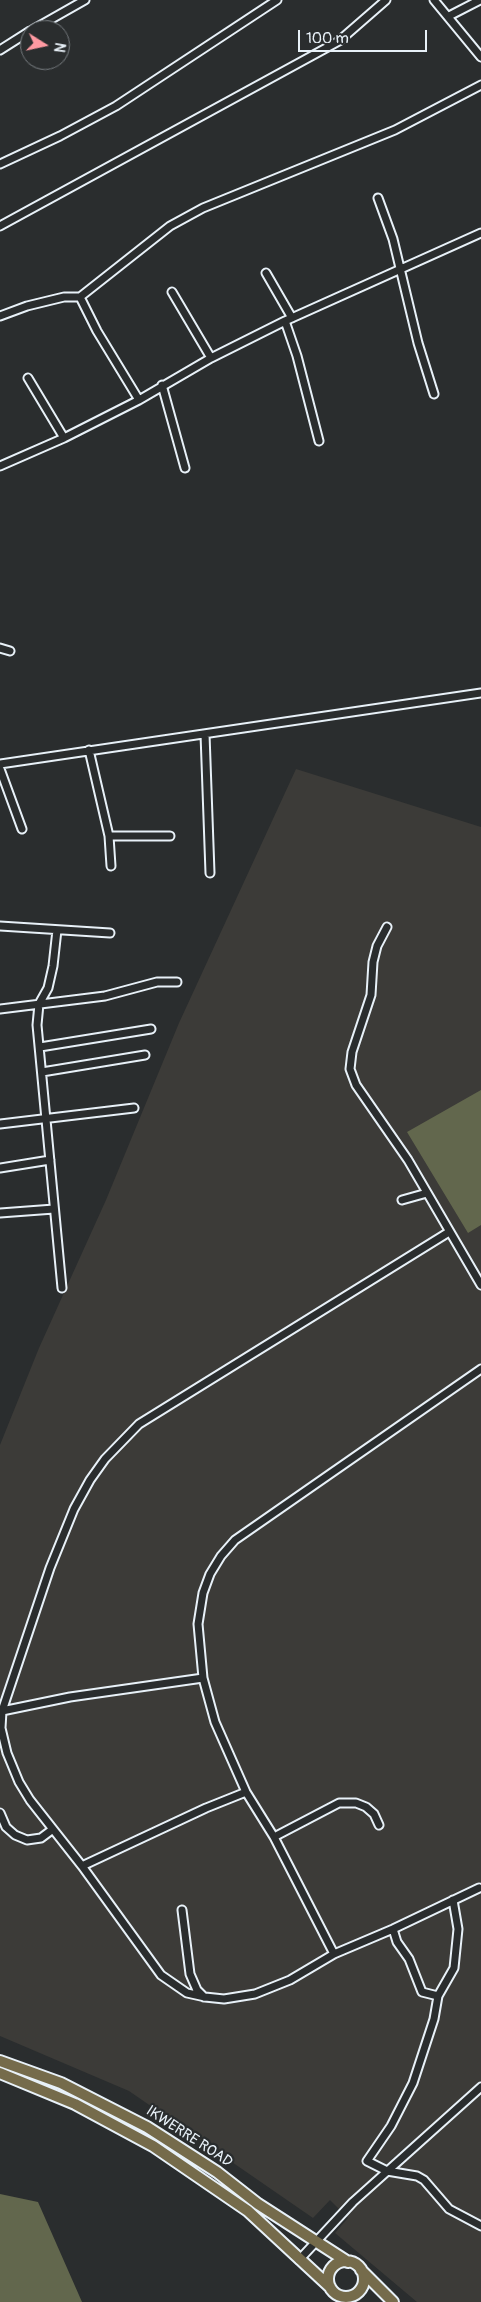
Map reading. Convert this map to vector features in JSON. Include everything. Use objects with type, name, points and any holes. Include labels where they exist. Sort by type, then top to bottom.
[{"type":"main road","name":"IKWERRE ROAD","points":[[0,2061],[61,2083],[147,2127],[217,2172],[258,2204],[348,2262]]},
{"type":"main road","name":"IKWERRE ROAD","points":[[0,2073],[75,2104],[153,2146],[248,2211],[330,2287]]},
{"type":"main road","points":[[361,2270],[362,2287],[354,2295],[347,2299],[334,2293],[328,2280],[331,2270],[339,2263],[348,2262],[361,2270],[389,2301]]},
{"type":"street","points":[[50,20],[85,0]]},
{"type":"street","points":[[0,164],[60,136],[116,106],[277,0]]},
{"type":"street","points":[[0,226],[339,41],[386,0]]},
{"type":"street","points":[[434,0],[481,57]]},
{"type":"street","points":[[449,16],[480,0]]},
{"type":"street","points":[[0,50],[20,38]]},
{"type":"street","points":[[0,316],[64,296],[80,297],[170,226],[203,208],[395,130],[481,85]]},
{"type":"street","points":[[378,198],[393,239],[418,343],[434,394]]},
{"type":"street","points":[[0,466],[64,438],[139,400],[211,358],[289,320],[481,233]]},
{"type":"street","points":[[266,273],[289,320],[319,441]]},
{"type":"street","points":[[172,292],[211,358]]},
{"type":"street","points":[[80,297],[97,331],[139,400]]},
{"type":"street","points":[[28,378],[64,438]]},
{"type":"street","points":[[162,385],[185,468]]},
{"type":"street","points":[[0,648],[10,651]]},
{"type":"street","points":[[0,764],[481,693]]},
{"type":"street","points":[[206,734],[210,873]]},
{"type":"street","points":[[89,750],[108,836],[111,866]]},
{"type":"street","points":[[0,769],[22,830]]},
{"type":"street","points":[[108,836],[170,836]]},
{"type":"street","points":[[0,926],[110,933]]},
{"type":"street","points":[[386,927],[375,954],[371,995],[352,1052],[350,1070],[356,1085],[408,1160],[448,1232],[481,1285]]},
{"type":"street","points":[[57,930],[49,981],[39,1004],[37,1025],[62,1288]]},
{"type":"street","points":[[0,1010],[105,996],[157,982],[177,982]]},
{"type":"street","points":[[40,1047],[151,1028]]},
{"type":"street","points":[[42,1072],[145,1055]]},
{"type":"street","points":[[0,1124],[134,1108]]},
{"type":"street","points":[[0,1168],[50,1160]]},
{"type":"street","points":[[402,1200],[427,1193]]},
{"type":"street","points":[[0,1213],[54,1209]]},
{"type":"street","points":[[448,1232],[139,1424],[127,1434],[90,1480],[74,1509],[50,1568],[2,1711],[1,1728],[3,1752],[19,1782],[161,1975],[187,1993],[224,1999],[255,1994],[290,1980],[334,1954],[480,1889],[480,1880]]},
{"type":"street","points":[[334,1954],[274,1837],[246,1792],[215,1722],[203,1678],[198,1624],[203,1594],[210,1574],[221,1556],[235,1540],[481,1368]]},
{"type":"street","points":[[2,1711],[70,1697],[203,1678]]},
{"type":"street","points":[[82,1866],[206,1808],[246,1792]]},
{"type":"street","points":[[274,1837],[339,1803],[356,1803],[366,1807],[374,1814],[379,1825]]},
{"type":"street","points":[[0,1813],[6,1827],[15,1836],[27,1840],[41,1838],[53,1829]]},
{"type":"street","points":[[454,1900],[458,1929],[454,1968],[438,1996],[434,2019],[413,2083],[391,2126],[367,2161],[387,2171],[417,2176],[424,2180],[449,2209],[481,2226]]},
{"type":"street","points":[[182,1910],[190,1974],[197,1990],[204,1997]]},
{"type":"street","points":[[393,1929],[397,1942],[409,1959],[422,1992],[438,1996]]},
{"type":"street","points":[[299,2260],[316,2240],[387,2171],[481,2087]]},
{"type":"shaded area","points":[[296,769],[481,827],[481,2302],[417,2302],[335,2233],[348,2218],[330,2200],[313,2218],[129,2091],[0,2036],[0,1445],[39,1348],[106,1200],[179,1023]]},
{"type":"green space","points":[[481,1090],[481,1225],[468,1233],[407,1132]]},
{"type":"green space","points":[[0,2194],[38,2202],[82,2302],[0,2302]]}]
